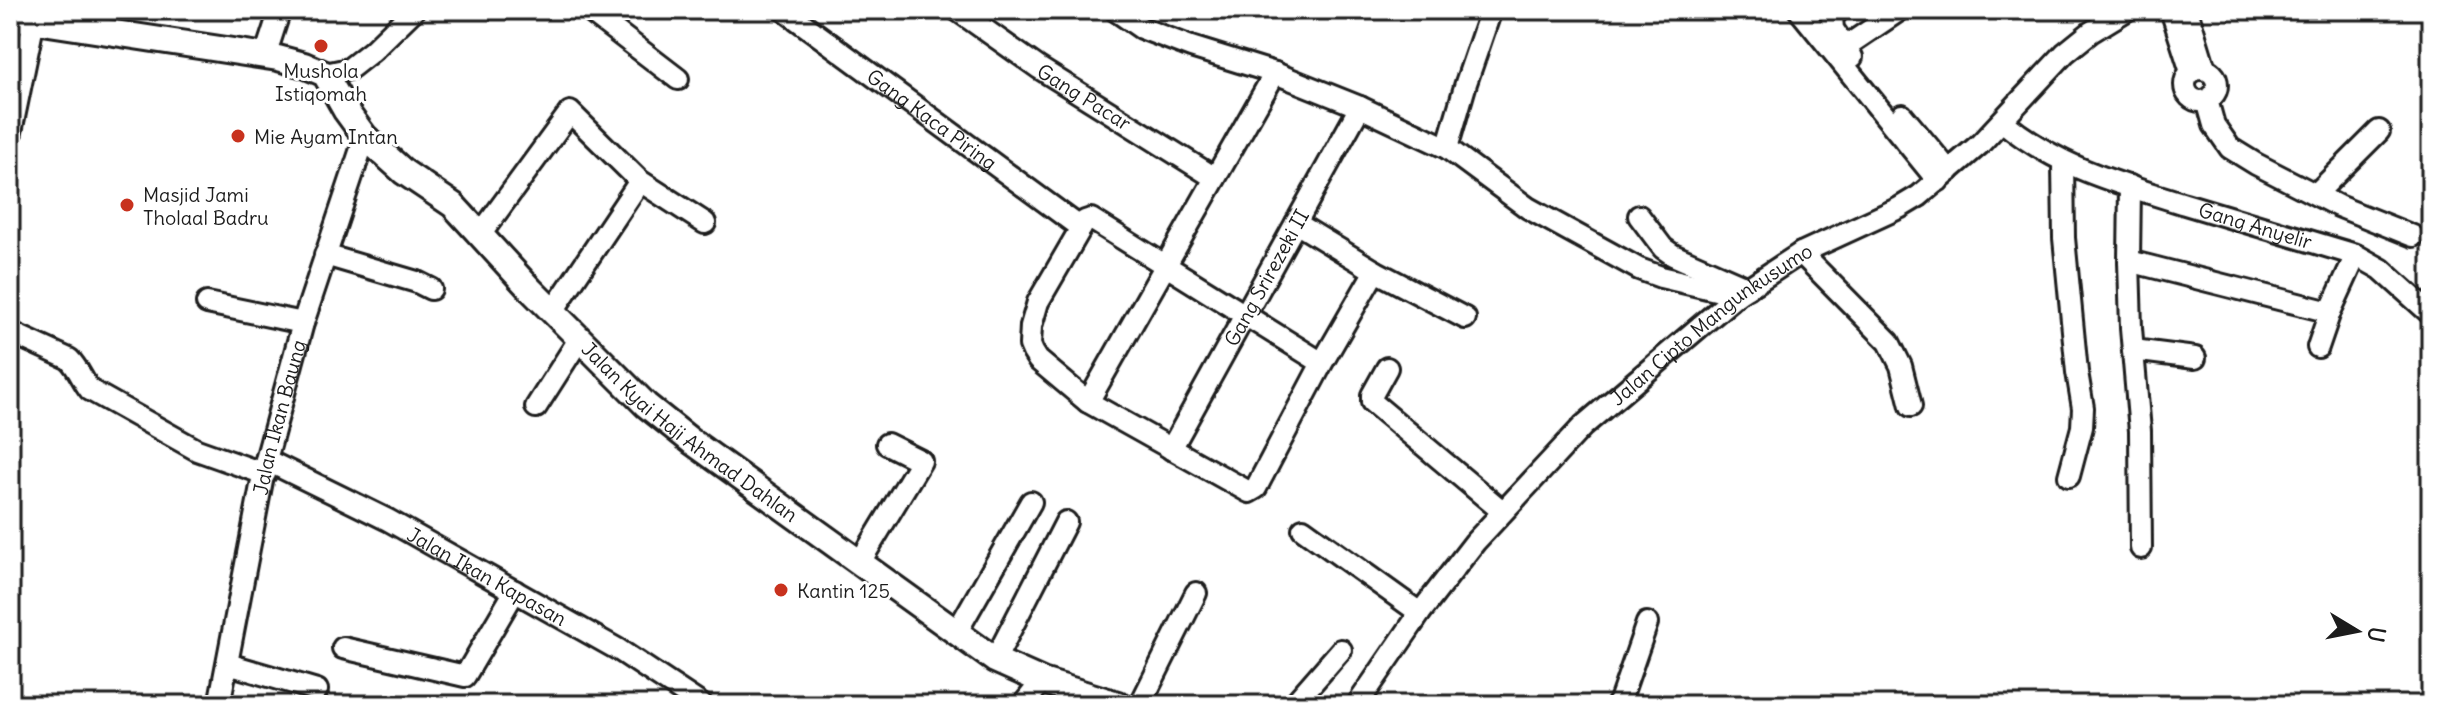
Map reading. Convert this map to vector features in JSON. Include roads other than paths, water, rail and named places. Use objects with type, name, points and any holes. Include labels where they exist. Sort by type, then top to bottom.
[{"type":"main road","points":[[22,19],[91,19],[304,65],[325,74]]},
{"type":"main road","name":"Jalan Kyai Haji Ahmad Dahlan","points":[[325,74],[365,137],[404,172],[453,205],[646,405],[691,441],[995,660],[1042,681],[1121,705]]},
{"type":"street","points":[[265,56],[280,10]]},
{"type":"street","points":[[325,74],[349,69],[414,10]]},
{"type":"street","points":[[588,10],[678,79]]},
{"type":"street","name":"Gang Kaca Piring","points":[[784,10],[1081,228],[1087,220],[1094,220],[1165,266]]},
{"type":"street","name":"Gang Pacar","points":[[957,10],[1039,68],[1215,178]]},
{"type":"street","points":[[1115,10],[1141,28],[1275,73],[1360,107],[1447,148],[1528,208],[1639,269],[1661,277],[1742,291]]},
{"type":"street","points":[[1447,148],[1491,10]]},
{"type":"street","points":[[1799,10],[1944,176]]},
{"type":"street","points":[[1839,10],[1832,18],[1833,29],[1944,176]]},
{"type":"street","points":[[1845,47],[1900,10]]},
{"type":"street","name":"Jalan Cipto Mangunkusumo","points":[[1357,705],[1420,613],[1502,511],[1583,426],[1742,291],[1801,253],[1899,208],[1944,176],[2002,121],[2065,53],[2091,32],[2127,10]]},
{"type":"street","points":[[2171,10],[2198,70]]},
{"type":"street","points":[[2187,10],[2198,70]]},
{"type":"street","points":[[10,137],[22,19]]},
{"type":"street","points":[[2198,70],[2214,74],[2218,84],[2215,94],[2207,100],[2214,125],[2230,148],[2338,206],[2413,236]]},
{"type":"street","points":[[1088,402],[1275,73]]},
{"type":"street","name":"Gang Srirezeki II","points":[[1171,449],[1360,107]]},
{"type":"street","points":[[480,235],[570,112],[640,181],[705,223]]},
{"type":"street","name":"Gang Anyelir","points":[[2002,121],[2023,139],[2063,162],[2130,186],[2356,255],[2381,269],[2431,314]]},
{"type":"street","points":[[2316,194],[2379,131]]},
{"type":"street","name":"Jalan Ikan Baung","points":[[219,705],[266,467],[303,323],[365,137]]},
{"type":"street","points":[[2063,162],[2064,238],[2083,408],[2082,427],[2069,476]]},
{"type":"street","points":[[553,311],[640,181]]},
{"type":"street","points":[[2130,186],[2129,261],[2140,431],[2141,548]]},
{"type":"street","points":[[1639,216],[1663,248],[1742,291]]},
{"type":"street","points":[[1296,223],[1375,271],[1465,318]]},
{"type":"street","points":[[1081,228],[1038,302],[1031,326],[1030,345],[1033,352],[1038,360],[1088,402],[1246,492],[1254,491],[1375,271]]},
{"type":"street","points":[[1801,253],[1889,342],[1901,366],[1911,406]]},
{"type":"street","points":[[325,255],[431,289]]},
{"type":"street","points":[[2318,347],[2356,255]]},
{"type":"street","points":[[2129,261],[2330,312]]},
{"type":"street","points":[[1165,266],[1322,363]]},
{"type":"street","points":[[207,303],[303,323]]},
{"type":"street","name":"Jalan Ikan Kapasan","points":[[10,332],[69,359],[77,366],[90,390],[197,450],[266,467],[388,520],[619,650],[702,705]]},
{"type":"street","points":[[536,407],[580,338]]},
{"type":"street","points":[[2133,350],[2195,358]]},
{"type":"street","points":[[1387,368],[1372,395],[1372,402],[1502,511]]},
{"type":"street","points":[[860,562],[921,461],[887,444]]},
{"type":"street","points":[[956,633],[1031,502]]},
{"type":"street","points":[[995,660],[1066,522]]},
{"type":"street","points":[[1303,529],[1420,613]]},
{"type":"street","points":[[343,648],[465,676],[515,591]]},
{"type":"street","points":[[1140,705],[1196,593]]},
{"type":"street","points":[[1617,705],[1647,623]]},
{"type":"street","points":[[1293,705],[1341,650]]},
{"type":"street","points":[[228,664],[317,690]]},
{"type":"street","points":[[1023,705],[1042,681]]},
{"type":"place","name":"Mushola Istiqomah","points":[[321,46]]},
{"type":"place","name":"Mie Ayam Intan","points":[[238,136]]},
{"type":"place","name":"Masjid Jami Tholaal Badru","points":[[127,205]]},
{"type":"place","name":"Kantin 125","points":[[781,590]]}]
